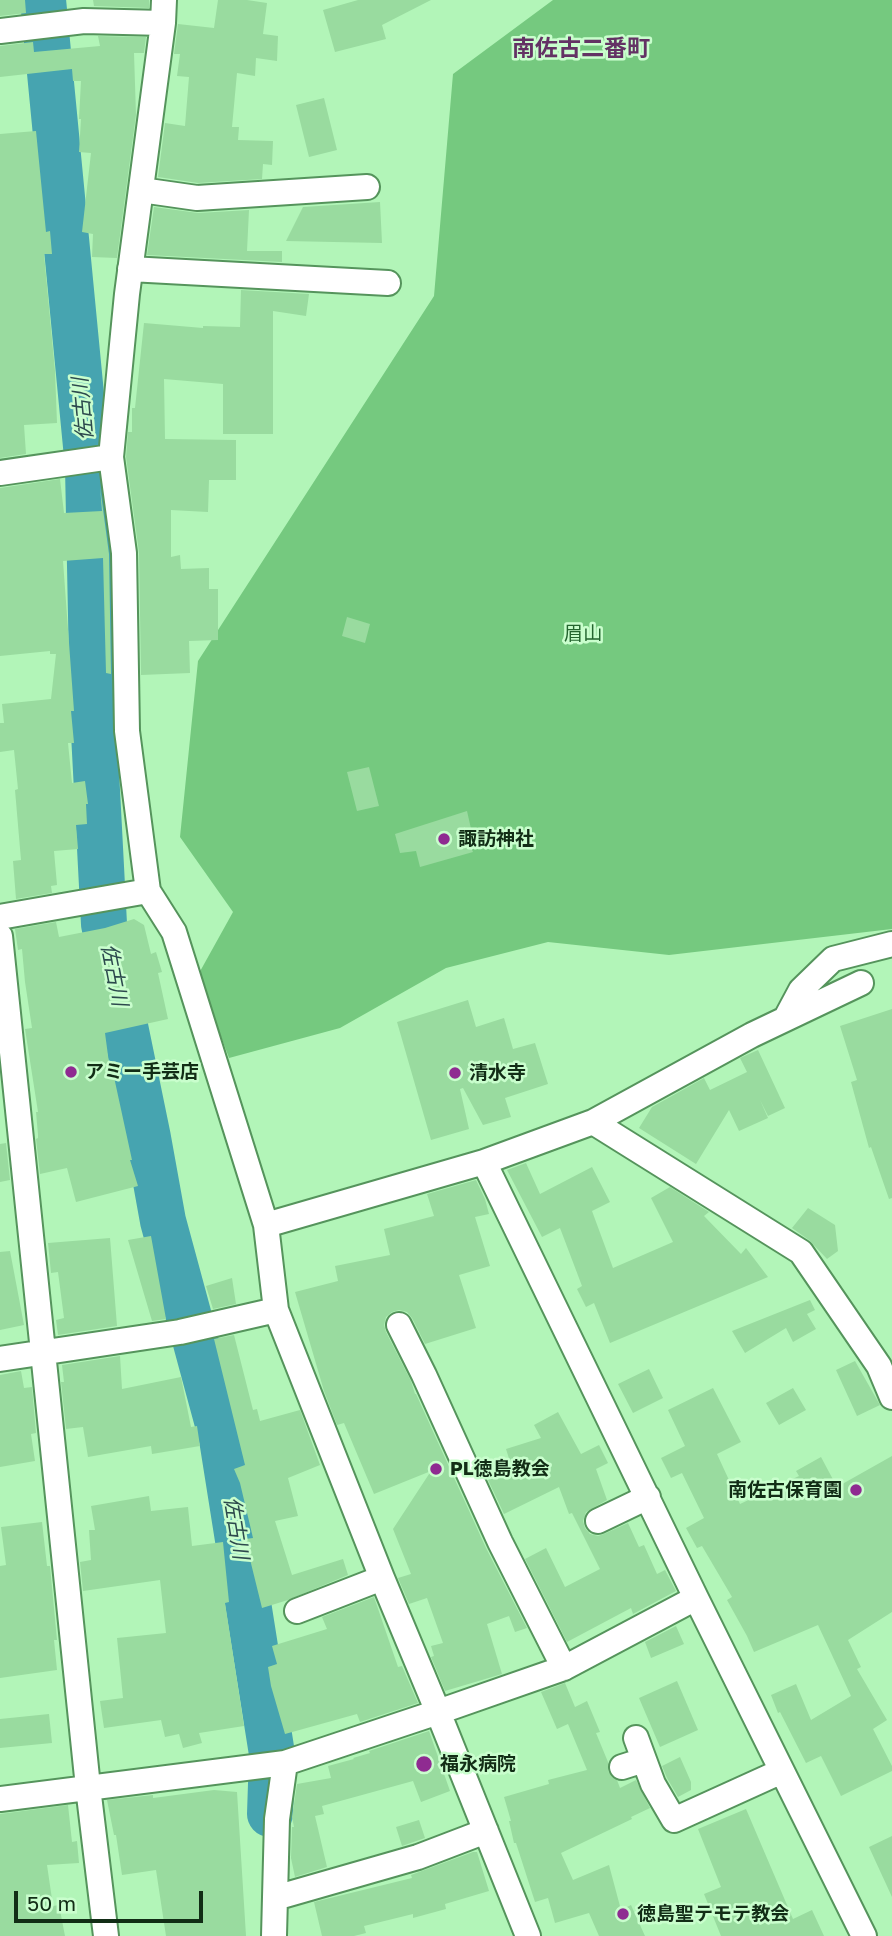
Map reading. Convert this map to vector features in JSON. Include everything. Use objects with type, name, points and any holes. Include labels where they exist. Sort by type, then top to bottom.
[{"type":"street","points":[[0,31],[164,12],[102,459],[124,553],[127,731],[148,891],[174,932],[266,1225],[276,1310],[528,1936]]},
{"type":"street","points":[[141,190],[197,198],[367,187]]},
{"type":"street","points":[[130,269],[388,283]]},
{"type":"street","points":[[0,472],[102,459]]},
{"type":"street","points":[[0,917],[148,891]]},
{"type":"street","points":[[0,936],[88,1787],[106,1936]]},
{"type":"street","points":[[786,1018],[801,990],[833,959],[892,944]]},
{"type":"street","points":[[266,1225],[484,1162],[593,1122],[746,1038],[860,983]]},
{"type":"street","points":[[593,1122],[801,1252],[879,1366],[892,1397]]},
{"type":"street","points":[[484,1162],[864,1936]]},
{"type":"street","points":[[0,1359],[189,1330],[276,1310]]},
{"type":"street","points":[[399,1325],[500,1542],[564,1668]]},
{"type":"street","points":[[598,1521],[648,1497]]},
{"type":"street","points":[[297,1611],[382,1578]]},
{"type":"street","points":[[0,1799],[275,1763],[438,1712],[564,1668],[696,1598]]},
{"type":"street","points":[[634,1755],[674,1820],[782,1771]]},
{"type":"street","points":[[274,1936],[277,1819],[275,1763]]},
{"type":"street","points":[[275,1898],[418,1857],[486,1831]]},
{"type":"green space","name":"眉山","points":[[553,0],[892,0],[892,929],[669,955],[548,942],[446,968],[340,1028],[229,1058],[198,975],[233,912],[180,837],[198,661],[434,296],[453,74]]},
{"type":"building","points":[[0,0],[25,0],[26,13],[0,16]]},
{"type":"building","points":[[93,0],[149,0],[149,8],[94,6]]},
{"type":"building","points":[[218,0],[267,3],[263,34],[278,36],[277,61],[256,58],[255,76],[237,73],[232,127],[239,127],[238,140],[273,141],[272,165],[263,164],[262,179],[198,183],[158,177],[165,123],[185,126],[189,77],[177,76],[180,54],[174,54],[178,24],[214,28]]},
{"type":"building","points":[[358,0],[431,0],[382,25],[386,39],[335,52],[323,10]]},
{"type":"building","points":[[98,36],[146,37],[144,53],[134,53],[136,115],[117,258],[92,257],[93,234],[82,232],[91,153],[79,152],[81,81],[73,81],[72,69],[0,77],[0,46],[33,42],[34,52],[100,46]]},
{"type":"building","points":[[324,98],[337,150],[309,157],[296,105]]},
{"type":"building","points":[[36,131],[46,232],[50,231],[52,254],[44,254],[57,423],[24,425],[26,454],[0,458],[0,134]]},
{"type":"building","points":[[380,202],[382,243],[286,241],[303,207]]},
{"type":"building","points":[[154,207],[198,213],[249,210],[247,251],[282,251],[282,262],[147,255]]},
{"type":"building","points":[[241,290],[309,294],[306,316],[273,311],[273,434],[223,434],[223,384],[164,379],[165,439],[236,440],[236,480],[209,480],[208,512],[171,510],[171,557],[180,555],[181,569],[209,568],[209,589],[218,589],[218,640],[189,641],[190,673],[141,675],[139,553],[126,457],[128,432],[132,432],[132,408],[135,408],[144,323],[203,328],[240,327]]},
{"type":"building","points":[[60,479],[64,513],[102,511],[100,487],[109,554],[111,674],[106,673],[103,558],[63,561],[74,711],[71,711],[74,743],[68,743],[72,783],[85,781],[87,824],[76,825],[78,849],[54,851],[57,885],[51,886],[52,893],[16,899],[13,861],[21,860],[15,790],[18,789],[14,750],[0,752],[0,723],[4,723],[2,704],[51,699],[56,654],[50,654],[50,651],[0,656],[0,488]]},
{"type":"building","points":[[347,617],[370,624],[365,643],[342,636]]},
{"type":"building","points":[[369,767],[379,806],[357,811],[347,772]]},
{"type":"building","name":"諏訪神社","points":[[467,811],[474,842],[469,843],[473,852],[420,867],[416,851],[400,853],[395,834]]},
{"type":"building","points":[[134,919],[144,925],[151,954],[156,952],[162,972],[158,973],[168,1019],[105,1033],[111,1078],[114,1077],[130,1160],[138,1186],[76,1202],[67,1168],[40,1174],[36,1139],[38,1112],[25,1029],[32,1028],[22,949],[18,950],[15,929],[56,922],[59,937]]},
{"type":"building","name":"清水寺","points":[[468,1000],[476,1027],[504,1018],[513,1049],[535,1043],[548,1084],[505,1098],[511,1117],[483,1125],[463,1088],[460,1089],[469,1129],[431,1140],[397,1022]]},
{"type":"building","points":[[892,1009],[892,1198],[889,1199],[871,1147],[869,1148],[851,1082],[857,1080],[840,1026]]},
{"type":"building","points":[[758,1050],[785,1108],[768,1116],[760,1100],[768,1118],[739,1131],[729,1110],[696,1164],[639,1128],[652,1107],[704,1078],[710,1090],[747,1072],[740,1058]]},
{"type":"building","points":[[6,1143],[10,1180],[0,1182],[0,1144]]},
{"type":"building","points":[[526,1163],[540,1194],[592,1167],[610,1202],[592,1211],[613,1268],[673,1242],[651,1198],[670,1187],[709,1212],[704,1216],[741,1254],[746,1248],[768,1277],[610,1343],[594,1303],[586,1307],[577,1289],[582,1286],[560,1228],[542,1237],[507,1170]]},
{"type":"building","points":[[476,1180],[489,1214],[475,1217],[490,1266],[459,1275],[476,1328],[425,1344],[407,1312],[392,1312],[386,1317],[384,1325],[486,1548],[527,1628],[515,1632],[509,1616],[487,1624],[502,1674],[445,1691],[431,1657],[434,1656],[431,1646],[443,1643],[427,1598],[409,1604],[398,1578],[411,1574],[393,1529],[431,1471],[374,1494],[344,1423],[337,1425],[324,1391],[295,1292],[338,1281],[335,1266],[390,1255],[384,1229],[434,1216],[427,1194]]},
{"type":"building","points":[[808,1208],[835,1225],[838,1251],[827,1259],[809,1240],[792,1228]]},
{"type":"building","points":[[151,1236],[166,1319],[152,1321],[128,1240]]},
{"type":"building","points":[[110,1238],[117,1326],[58,1335],[56,1320],[64,1318],[58,1272],[51,1273],[48,1243]]},
{"type":"building","points":[[10,1251],[24,1325],[0,1330],[0,1252]]},
{"type":"building","points":[[232,1278],[236,1304],[213,1309],[206,1286]]},
{"type":"building","points":[[810,1300],[815,1310],[807,1314],[816,1329],[793,1342],[786,1328],[745,1353],[732,1331]]},
{"type":"building","points":[[234,1335],[253,1410],[257,1409],[260,1421],[300,1410],[320,1465],[288,1478],[298,1516],[275,1521],[292,1575],[343,1559],[348,1575],[262,1608],[245,1539],[253,1538],[234,1469],[245,1465],[214,1339]]},
{"type":"building","points":[[120,1356],[122,1389],[181,1377],[191,1427],[197,1426],[200,1446],[152,1454],[151,1446],[88,1457],[83,1427],[66,1429],[62,1365]]},
{"type":"building","points":[[855,1361],[880,1405],[857,1416],[836,1370]]},
{"type":"building","points":[[649,1369],[663,1398],[633,1413],[618,1384]]},
{"type":"building","points":[[21,1371],[24,1388],[32,1387],[36,1433],[31,1434],[35,1461],[0,1467],[0,1375]]},
{"type":"building","points":[[713,1388],[741,1442],[717,1454],[740,1504],[799,1476],[796,1471],[821,1457],[837,1487],[892,1456],[892,1612],[848,1640],[861,1667],[857,1669],[887,1720],[873,1729],[892,1771],[841,1796],[821,1756],[806,1763],[771,1695],[796,1684],[811,1720],[851,1696],[818,1625],[754,1652],[727,1600],[732,1597],[702,1546],[697,1548],[686,1528],[704,1518],[682,1473],[671,1478],[661,1458],[685,1446],[668,1410]]},
{"type":"building","points":[[793,1388],[806,1410],[779,1425],[766,1403]]},
{"type":"building","points":[[558,1412],[581,1454],[599,1445],[608,1463],[596,1469],[607,1500],[586,1512],[583,1521],[585,1528],[590,1534],[598,1536],[628,1523],[639,1547],[644,1545],[657,1574],[665,1570],[676,1591],[633,1614],[631,1608],[567,1642],[525,1559],[546,1548],[565,1587],[600,1569],[572,1513],[569,1514],[559,1487],[504,1514],[488,1480],[512,1468],[506,1449],[541,1438],[534,1425]]},
{"type":"building","points":[[149,1496],[151,1511],[188,1507],[192,1546],[223,1542],[229,1602],[225,1603],[244,1726],[199,1733],[202,1743],[183,1748],[179,1734],[165,1737],[161,1720],[104,1728],[100,1701],[123,1698],[117,1638],[166,1633],[160,1580],[83,1591],[80,1562],[91,1560],[89,1530],[95,1530],[91,1506]]},
{"type":"building","points":[[42,1522],[47,1566],[50,1566],[57,1670],[0,1678],[0,1566],[6,1565],[1,1527]]},
{"type":"building","points":[[374,1597],[398,1667],[402,1666],[418,1703],[360,1722],[357,1714],[285,1734],[268,1667],[277,1664],[272,1646],[327,1629],[322,1617]]},
{"type":"building","points":[[676,1626],[684,1644],[651,1658],[645,1642]]},
{"type":"building","points":[[677,1681],[698,1730],[660,1747],[639,1698]]},
{"type":"building","points":[[565,1683],[575,1707],[587,1701],[600,1732],[596,1733],[612,1777],[617,1780],[620,1788],[636,1780],[650,1808],[561,1853],[573,1880],[609,1865],[621,1910],[631,1905],[645,1936],[599,1936],[589,1913],[555,1923],[548,1898],[535,1902],[514,1843],[504,1797],[549,1784],[548,1780],[587,1770],[568,1724],[557,1729],[541,1692]]},
{"type":"building","points":[[49,1714],[52,1743],[0,1748],[0,1719]]},
{"type":"building","points":[[429,1731],[450,1791],[421,1802],[413,1781],[322,1806],[324,1814],[315,1816],[327,1867],[295,1877],[291,1858],[294,1827],[292,1817],[297,1784],[331,1778],[328,1766]]},
{"type":"building","points":[[680,1757],[691,1782],[691,1790],[678,1797],[662,1766]]},
{"type":"building","points":[[214,1790],[237,1792],[246,1936],[166,1936],[156,1870],[122,1875],[107,1800],[153,1795],[153,1798]]},
{"type":"building","points":[[68,1805],[72,1842],[77,1841],[79,1863],[47,1865],[53,1906],[59,1905],[65,1936],[0,1936],[0,1814]]},
{"type":"building","points":[[746,1809],[793,1919],[812,1910],[824,1936],[721,1936],[704,1894],[721,1887],[698,1829]]},
{"type":"building","points":[[419,1820],[425,1838],[402,1846],[396,1827]]},
{"type":"building","points":[[892,1836],[892,1897],[869,1847]]},
{"type":"building","points":[[477,1852],[489,1891],[445,1904],[446,1909],[413,1918],[413,1914],[364,1926],[366,1933],[354,1936],[322,1936],[314,1902],[412,1878],[411,1875]]},
{"type":"waterway","name":"佐古川","points":[[43,0],[88,467],[93,714],[104,924],[163,1221],[222,1439],[272,1754],[270,1814]]},
{"type":"place","name":"諏訪神社","points":[[444,839]]},
{"type":"place","name":"アミー手芸店","points":[[71,1072]]},
{"type":"place","name":"清水寺","points":[[455,1073]]},
{"type":"place","name":"PL徳島教会","points":[[436,1469]]},
{"type":"place","name":"南佐古保育園","points":[[856,1490]]},
{"type":"place","name":"福永病院","points":[[424,1764]]},
{"type":"place","name":"徳島聖テモテ教会","points":[[623,1914]]},
{"type":"district","name":"南佐古二番町","points":[[581,49]]}]
